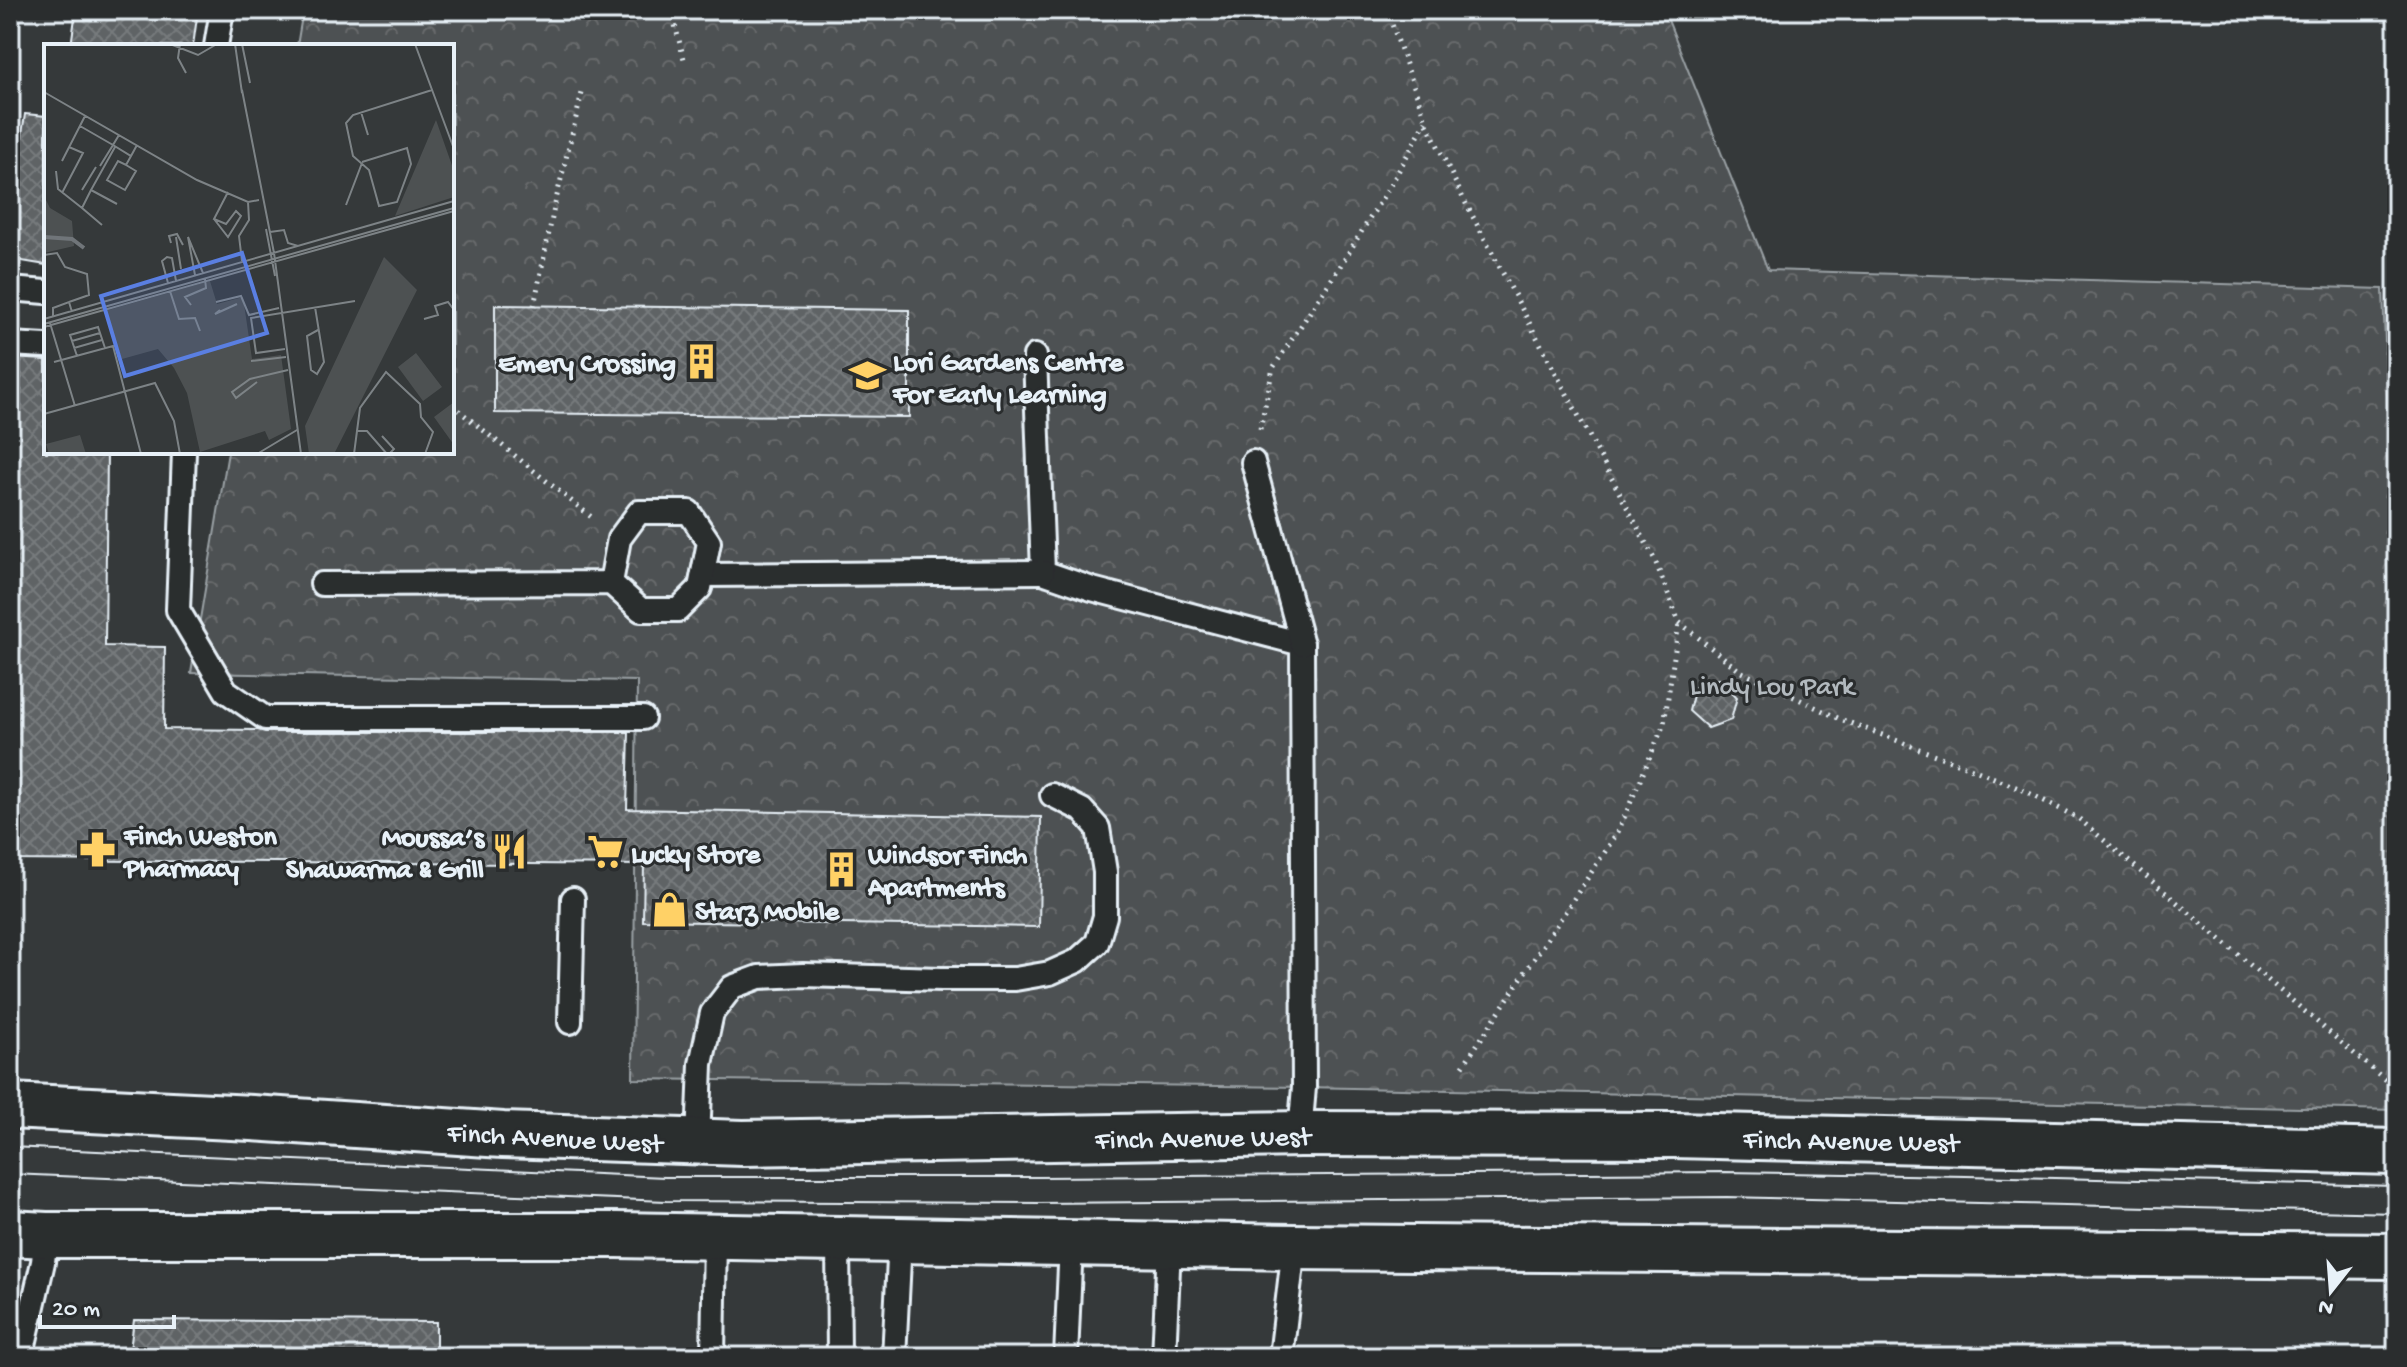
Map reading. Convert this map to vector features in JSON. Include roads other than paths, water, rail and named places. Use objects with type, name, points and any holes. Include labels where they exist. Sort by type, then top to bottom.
[{"type":"main road","name":"Finch Avenue West","points":[[10,1106],[503,1135],[743,1143],[1300,1134],[1674,1135],[2397,1152]]},
{"type":"main road","points":[[28,1234],[715,1237],[1169,1246],[2397,1256]]},
{"type":"lane","points":[[216,44],[222,10]]},
{"type":"lane","points":[[10,289],[44,292]]},
{"type":"lane","points":[[10,344],[44,346]]},
{"type":"lane","points":[[1035,356],[1043,572]]},
{"type":"lane","points":[[184,454],[178,610],[226,691],[265,718],[643,718]]},
{"type":"lane","points":[[1253,462],[1302,644],[1304,1087],[1300,1134]]},
{"type":"lane","points":[[322,584],[611,583],[641,610],[678,610],[700,588],[709,542],[689,512],[639,512],[619,539],[611,583]]},
{"type":"lane","points":[[703,575],[1043,572],[1092,589],[1302,644]]},
{"type":"lane","points":[[698,1142],[701,1064],[712,1013],[732,987],[759,977],[803,975],[1015,979],[1050,973],[1077,961],[1097,943],[1105,916],[1105,872],[1098,828],[1082,810],[1052,795]]},
{"type":"lane","points":[[570,1022],[573,899]]},
{"type":"lane","points":[[11,1357],[24,1345],[43,1262],[28,1234]]},
{"type":"lane","points":[[713,1357],[715,1237]]},
{"type":"lane","points":[[838,1239],[839,1357]]},
{"type":"lane","points":[[894,1357],[900,1240]]},
{"type":"lane","points":[[1066,1357],[1071,1243]]},
{"type":"lane","points":[[1164,1357],[1169,1246]]},
{"type":"lane","points":[[1281,1357],[1294,1247]]},
{"type":"tram line","points":[[10,1147],[665,1177],[1725,1172],[2397,1186]]},
{"type":"tram line","points":[[10,1174],[666,1201],[1039,1203],[1727,1197],[2397,1213]]},
{"type":"place","name":"Emery Crossing","points":[[702,361]]},
{"type":"place","name":"Lori Gardens Centre For Early Learning","points":[[867,376]]},
{"type":"place","name":"Finch Weston Pharmacy","points":[[98,850]]},
{"type":"place","name":"Moussa’s Shawarma & Grill","points":[[510,851]]},
{"type":"place","name":"Lucky Store","points":[[605,852]]},
{"type":"place","name":"Windsor Finch Apartments","points":[[842,869]]},
{"type":"place","name":"Starz Mobile","points":[[669,909]]},
{"type":"park label","name":"Lindy Lou Park","points":[[1772,684]]}]
